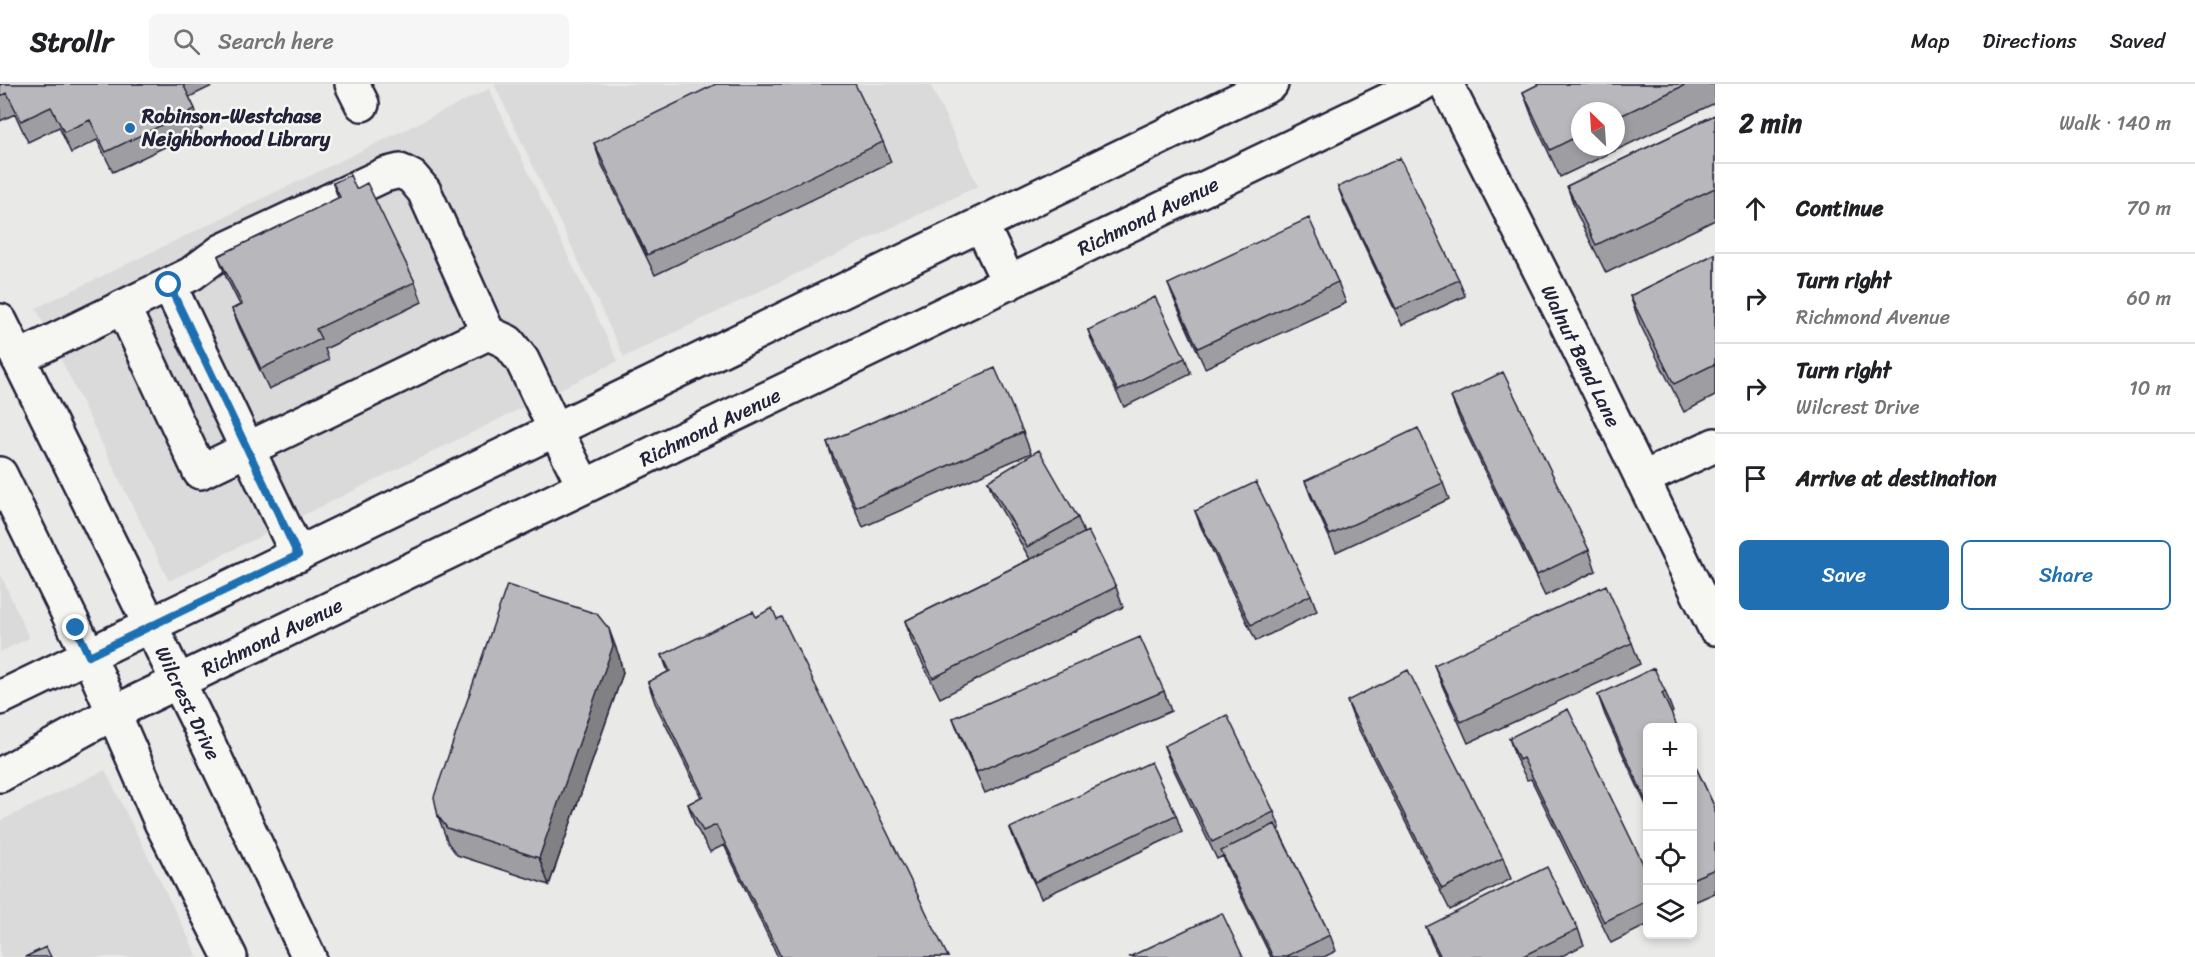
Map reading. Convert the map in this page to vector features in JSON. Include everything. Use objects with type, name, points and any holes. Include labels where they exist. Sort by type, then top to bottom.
[{"type":"main road","points":[[0,698],[1271,84]]},
{"type":"main road","name":"Richmond Avenue","points":[[0,775],[113,714],[1422,84]]},
{"type":"main road","name":"Walnut Bend Lane","points":[[1446,84],[1715,628]]},
{"type":"main road","points":[[18,357],[191,274],[222,251],[384,175],[400,171],[412,177],[424,191],[488,333],[508,342],[522,360],[584,486]]},
{"type":"main road","points":[[981,224],[1009,283]]},
{"type":"main road","points":[[169,285],[298,555]]},
{"type":"main road","points":[[123,307],[200,472],[488,333]]},
{"type":"main road","name":"Wilcrest Drive","points":[[0,321],[179,682],[309,957]]},
{"type":"main road","points":[[1642,479],[1706,453]]},
{"type":"main road","points":[[0,474],[89,656],[161,822],[230,957]]},
{"type":"shaded area","points":[[494,84],[930,84],[978,186],[624,357]]},
{"type":"shaded area","points":[[489,89],[618,361],[169,581],[36,308]]},
{"type":"shaded area","points":[[0,573],[29,638],[0,652]]},
{"type":"shaded area","points":[[105,770],[198,957],[0,957],[0,821]]},
{"type":"building","name":"Robinson-Westchase Neighborhood Library","points":[[0,84],[183,84],[195,109],[106,152],[90,120],[64,132],[51,107],[21,121],[7,93],[0,96]]},
{"type":"building","points":[[716,84],[855,84],[883,142],[647,255],[594,143]]},
{"type":"building","points":[[1539,84],[1687,84],[1625,114],[1625,102],[1571,102],[1571,140],[1550,150],[1523,92]]},
{"type":"building","points":[[1715,115],[1715,188],[1596,245],[1567,186]]},
{"type":"building","points":[[1400,158],[1459,280],[1396,309],[1338,187]]},
{"type":"building","points":[[350,175],[356,189],[367,183],[415,282],[316,329],[321,339],[261,369],[232,309],[242,304],[218,256],[340,197],[333,183]]},
{"type":"building","points":[[1309,218],[1338,282],[1198,348],[1168,284]]},
{"type":"building","points":[[1715,254],[1715,364],[1674,384],[1630,296]]},
{"type":"building","points":[[1155,297],[1185,358],[1118,391],[1088,330]]},
{"type":"building","points":[[995,368],[1023,432],[856,507],[827,442]]},
{"type":"building","points":[[1503,372],[1589,550],[1537,575],[1451,397]]},
{"type":"building","points":[[1418,428],[1443,483],[1330,535],[1305,481]]},
{"type":"building","points":[[1039,450],[1078,518],[1027,547],[988,481]]},
{"type":"building","points":[[1256,482],[1311,595],[1251,625],[1195,511]]},
{"type":"building","points":[[1088,531],[1116,587],[933,678],[905,621]]},
{"type":"building","points":[[507,585],[597,614],[609,629],[613,646],[539,858],[447,828],[438,816],[434,797]]},
{"type":"building","points":[[1606,585],[1632,643],[1461,722],[1434,665]]},
{"type":"building","points":[[772,608],[777,619],[782,617],[948,957],[781,957],[716,825],[703,831],[688,804],[703,796],[648,682],[670,671],[662,655],[753,611],[756,617]]},
{"type":"building","points":[[1140,637],[1164,691],[977,772],[953,718]]},
{"type":"building","points":[[1654,668],[1665,691],[1662,693],[1676,723],[1643,723],[1643,794],[1598,695]]},
{"type":"building","points":[[1408,670],[1503,858],[1442,889],[1347,701]]},
{"type":"building","points":[[1568,709],[1643,864],[1643,903],[1604,922],[1523,758],[1519,760],[1509,738]]},
{"type":"building","points":[[1227,715],[1274,812],[1212,842],[1164,746]]},
{"type":"building","points":[[1151,762],[1176,815],[1035,882],[1010,828]]},
{"type":"building","points":[[1697,770],[1715,808],[1715,869],[1697,877]]},
{"type":"building","points":[[1275,824],[1330,935],[1285,957],[1273,957],[1221,851]]},
{"type":"building","points":[[1547,867],[1578,929],[1521,957],[1441,957],[1426,927]]},
{"type":"building","points":[[1222,913],[1243,957],[1129,957]]},
{"type":"building","points":[[46,947],[51,957],[25,957]]},
{"type":"place","name":"Robinson-Westchase Neighborhood Library","points":[[130,128]]},
{"type":"route","points":[[76,628],[89,656],[298,555],[169,285]]}]
